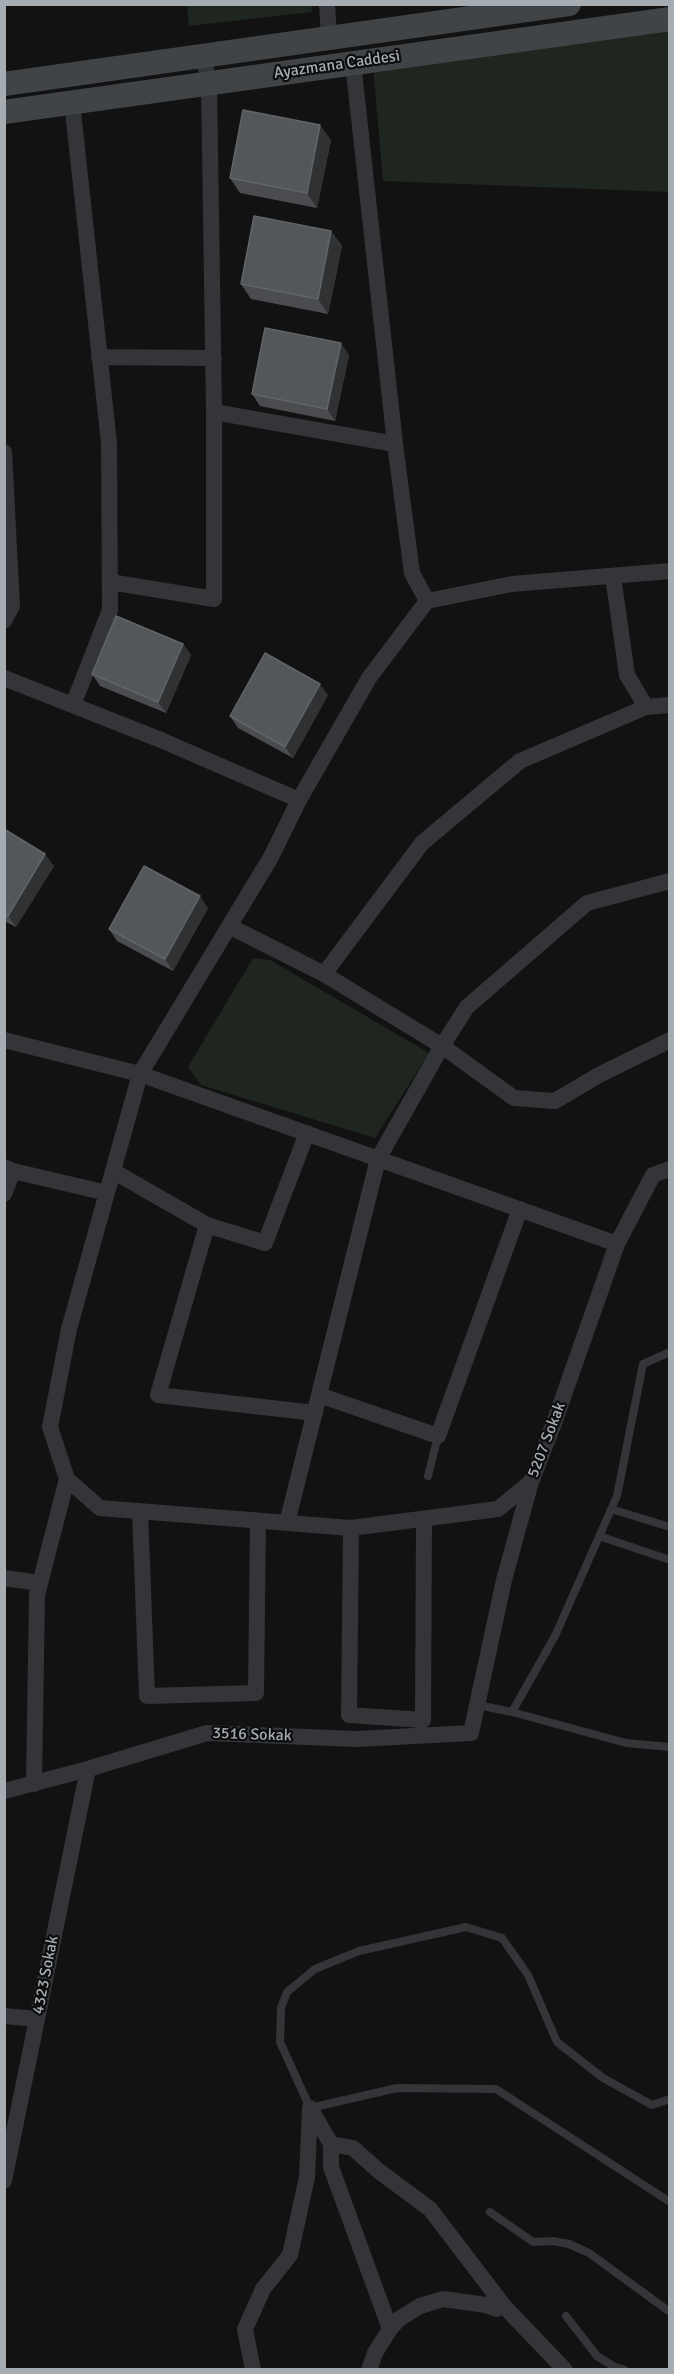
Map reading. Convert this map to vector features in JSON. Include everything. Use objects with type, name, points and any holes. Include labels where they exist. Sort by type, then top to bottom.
[{"type":"main road","name":"Ayazmana Caddesi","points":[[4,84],[569,4]]},
{"type":"main road","name":"Ayazmana Caddesi","points":[[4,112],[669,19]]},
{"type":"main road","points":[[387,30],[390,57]]},
{"type":"street","points":[[327,4],[330,38]]},
{"type":"street","points":[[110,582],[214,599],[214,412],[209,83],[203,56]]},
{"type":"street","points":[[353,63],[395,444],[412,573],[427,601]]},
{"type":"street","points":[[72,102],[109,443],[110,582],[110,610],[73,705]]},
{"type":"street","points":[[99,357],[213,357]]},
{"type":"street","points":[[214,412],[395,444]]},
{"type":"street","points":[[4,452],[12,606],[4,621]]},
{"type":"street","points":[[531,1482],[498,1509],[351,1528],[100,1508],[68,1479],[50,1427],[69,1329],[140,1074],[271,857],[299,800],[369,678],[427,601],[512,584],[669,571]]},
{"type":"street","points":[[613,576],[627,675],[646,707]]},
{"type":"street","points":[[4,678],[161,740],[299,800]]},
{"type":"street","points":[[324,974],[422,843],[520,761],[646,707],[669,705]]},
{"type":"street","points":[[287,1523],[378,1159],[442,1046],[467,1007],[586,903],[669,881]]},
{"type":"street","points":[[229,926],[324,974],[442,1046],[514,1098],[555,1101],[599,1075],[669,1040]]},
{"type":"street","points":[[4,1040],[140,1074],[617,1244]]},
{"type":"street","points":[[113,1171],[207,1225],[265,1243],[307,1133]]},
{"type":"street","points":[[4,1194],[9,1169],[107,1193]]},
{"type":"street","name":"5207 Sokak","points":[[471,1733],[504,1580],[531,1482],[554,1424],[617,1244],[653,1175],[669,1169]]},
{"type":"street","points":[[319,1395],[438,1436],[520,1209]]},
{"type":"street","points":[[207,1225],[158,1395],[315,1413]]},
{"type":"street","points":[[34,1784],[38,1595],[68,1479]]},
{"type":"street","points":[[140,1511],[147,1696],[256,1694],[258,1521]]},
{"type":"street","points":[[351,1528],[349,1715],[423,1720],[424,1519]]},
{"type":"street","points":[[4,1578],[40,1583]]},
{"type":"street","name":"3516 Sokak","points":[[4,1791],[88,1769],[207,1733],[357,1739],[471,1733]]},
{"type":"street","name":"4323 Sokak","points":[[4,2181],[8,2143],[37,2019],[88,1769]]},
{"type":"street","points":[[4,2016],[37,2019]]},
{"type":"street","points":[[310,2108],[332,2144],[331,2167],[390,2329]]},
{"type":"street","points":[[253,2370],[246,2329],[263,2289],[290,2255],[307,2177],[310,2108]]},
{"type":"street","points":[[332,2144],[352,2148],[430,2209],[504,2306],[565,2370]]},
{"type":"street","points":[[369,2370],[375,2353],[390,2329],[409,2312],[443,2299],[486,2305],[497,2309],[504,2306]]},
{"type":"lane","points":[[512,1712],[555,1636],[617,1496],[643,1364],[669,1352]]},
{"type":"lane","points":[[429,1476],[438,1436]]},
{"type":"lane","points":[[611,1509],[669,1527]]},
{"type":"lane","points":[[599,1536],[669,1560]]},
{"type":"lane","points":[[478,1706],[512,1712],[626,1743],[669,1747]]},
{"type":"lane","points":[[669,2099],[652,2104],[603,2078],[557,2042],[528,1975],[502,1938],[466,1927],[359,1951],[315,1969],[287,1992],[281,2008],[280,2042],[310,2108],[397,2088],[496,2089],[669,2202]]},
{"type":"lane","points":[[490,2212],[533,2242],[553,2241],[569,2244],[589,2253],[669,2312]]},
{"type":"lane","points":[[566,2316],[597,2356],[613,2366],[626,2370]]},
{"type":"shaded area","points":[[187,5],[311,5],[312,12],[189,26]]},
{"type":"shaded area","points":[[669,29],[669,192],[383,181],[373,66]]},
{"type":"shaded area","points":[[253,958],[270,960],[429,1053],[375,1138],[201,1085],[188,1067]]},
{"type":"building","points":[[243,110],[320,125],[307,193],[230,178]]},
{"type":"building","points":[[254,216],[331,231],[318,299],[241,284]]},
{"type":"building","points":[[265,328],[341,343],[327,409],[252,394]]},
{"type":"building","points":[[116,616],[183,644],[158,702],[92,674]]},
{"type":"building","points":[[265,653],[320,684],[285,747],[230,716]]},
{"type":"building","points":[[4,829],[45,854],[8,916],[4,914]]},
{"type":"building","points":[[144,866],[200,896],[165,959],[109,929]]}]
